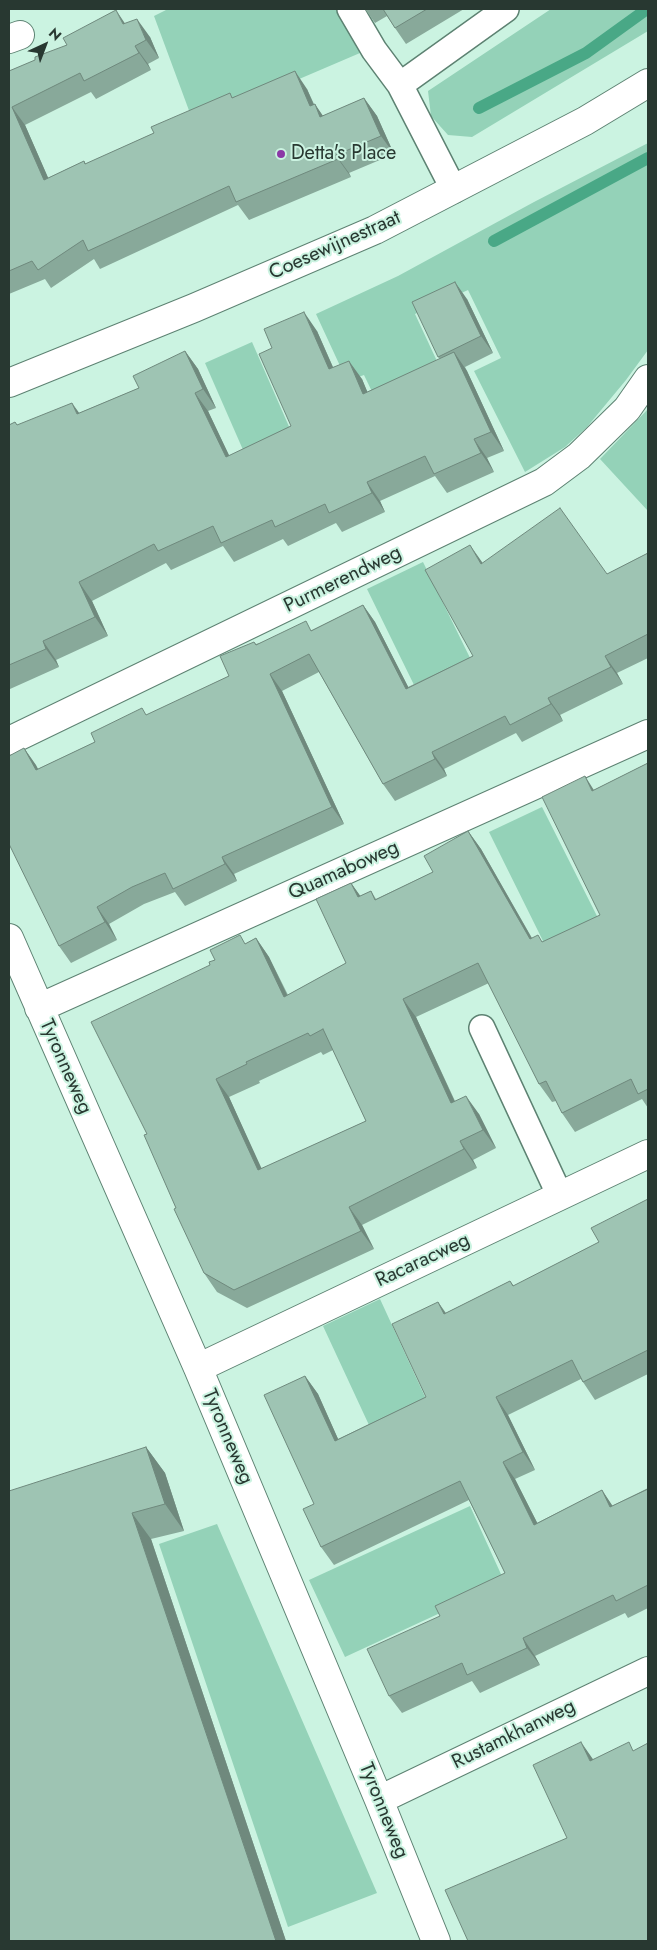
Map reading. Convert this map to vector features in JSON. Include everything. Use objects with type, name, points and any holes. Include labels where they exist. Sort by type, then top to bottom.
[{"type":"street","name":"Coesewijnestraat","points":[[9,383],[194,308],[375,230],[585,121],[648,83]]},
{"type":"street","name":"Purmerendweg","points":[[9,741],[544,482],[579,456],[627,408],[648,380]]},
{"type":"street","name":"Quamaboweg","points":[[39,1008],[648,734]]},
{"type":"street","name":"Tyronneweg","points":[[11,948],[198,1368],[436,1941]]},
{"type":"street","name":"Racaracweg","points":[[198,1368],[648,1154]]},
{"type":"street","name":"Rustamkhanweg","points":[[379,1800],[648,1671]]},
{"type":"lane","points":[[350,9],[374,50],[400,86],[454,190]]},
{"type":"lane","points":[[400,86],[506,9]]},
{"type":"lane","points":[[482,1028],[560,1196]]},
{"type":"green space","points":[[165,9],[336,9],[360,53],[194,124],[154,16]]},
{"type":"green space","points":[[551,9],[648,9],[648,31],[472,137],[448,135],[431,116],[428,91]]},
{"type":"green space","points":[[648,143],[648,350],[587,427],[565,447],[525,472],[474,371],[501,358],[468,290],[415,314],[443,374],[378,404],[364,375],[347,381],[316,314],[398,276]]},
{"type":"green space","points":[[252,342],[294,438],[247,459],[205,363]]},
{"type":"green space","points":[[648,409],[648,511],[600,459]]},
{"type":"green space","points":[[423,562],[472,662],[416,689],[367,589]]},
{"type":"green space","points":[[542,807],[599,920],[546,947],[489,832]]},
{"type":"green space","points":[[380,1299],[432,1412],[375,1438],[323,1326]]},
{"type":"green space","points":[[470,1506],[505,1583],[345,1657],[309,1580]]},
{"type":"green space","points":[[217,1524],[377,1893],[288,1927],[159,1544]]},
{"type":"building","points":[[383,9],[427,9],[395,28]]},
{"type":"building","points":[[116,10],[123,24],[137,19],[146,40],[135,46],[139,53],[84,81],[80,73],[12,107],[44,180],[84,161],[85,164],[154,133],[151,127],[230,93],[232,98],[295,71],[310,106],[315,104],[320,117],[364,98],[381,136],[336,155],[338,159],[236,202],[229,186],[88,251],[83,240],[38,270],[32,261],[9,271],[9,71],[35,60],[35,57],[67,45],[63,38]]},
{"type":"building","points":[[455,282],[481,336],[438,357],[412,302]]},
{"type":"building","points":[[304,312],[329,369],[349,361],[363,394],[454,352],[491,432],[474,439],[481,453],[434,474],[425,456],[367,482],[372,493],[329,513],[325,504],[275,527],[272,520],[221,543],[213,526],[158,551],[154,544],[79,582],[95,617],[43,641],[46,649],[9,665],[9,425],[15,422],[17,425],[72,403],[77,414],[139,388],[133,376],[185,351],[203,389],[195,393],[226,457],[291,426],[259,354],[272,348],[264,329]]},
{"type":"building","points":[[560,508],[607,574],[648,553],[648,634],[605,656],[611,667],[548,698],[551,704],[510,725],[505,716],[432,752],[435,759],[383,784],[309,654],[270,674],[332,807],[222,857],[225,864],[173,889],[165,873],[132,887],[97,907],[105,922],[59,946],[9,844],[9,756],[24,748],[36,770],[95,742],[91,733],[142,708],[146,715],[229,676],[220,656],[254,642],[256,645],[306,621],[311,631],[363,605],[406,689],[473,656],[425,570],[470,545],[481,564]]},
{"type":"building","points":[[648,763],[648,1089],[638,1094],[631,1079],[562,1113],[546,1081],[539,1084],[478,963],[403,999],[451,1103],[466,1096],[483,1130],[460,1141],[464,1149],[349,1207],[361,1231],[234,1290],[204,1273],[174,1209],[176,1208],[144,1135],[147,1134],[91,1022],[210,965],[209,962],[215,960],[210,950],[240,935],[245,944],[256,938],[284,997],[346,963],[316,899],[351,883],[358,897],[371,891],[375,900],[433,872],[424,856],[468,831],[530,939],[538,935],[542,942],[600,915],[542,797],[585,776],[592,791]],"holes":[[[323,1029],[366,1121],[258,1170],[216,1079],[247,1064],[246,1062],[308,1033],[310,1036]]]},
{"type":"building","points":[[648,1199],[648,1350],[583,1382],[572,1360],[496,1397],[523,1452],[503,1462],[534,1525],[602,1490],[610,1507],[648,1489],[648,1585],[616,1601],[613,1595],[523,1638],[527,1648],[467,1675],[462,1663],[389,1696],[367,1649],[440,1616],[435,1606],[505,1573],[460,1481],[321,1547],[303,1509],[314,1504],[264,1395],[305,1376],[335,1441],[426,1397],[392,1324],[438,1302],[444,1314],[510,1281],[513,1286],[599,1242],[591,1228]]},
{"type":"building","points":[[146,1447],[165,1504],[132,1513],[276,1941],[9,1941],[9,1491]]},
{"type":"building","points":[[581,1742],[590,1761],[629,1742],[633,1751],[648,1743],[648,1941],[468,1941],[445,1890],[567,1838],[533,1765]]},
{"type":"waterway","points":[[479,108],[586,53],[647,9]]},
{"type":"waterway","points":[[494,241],[648,158]]},
{"type":"place","name":"Detta's Place","points":[[281,154]]}]
